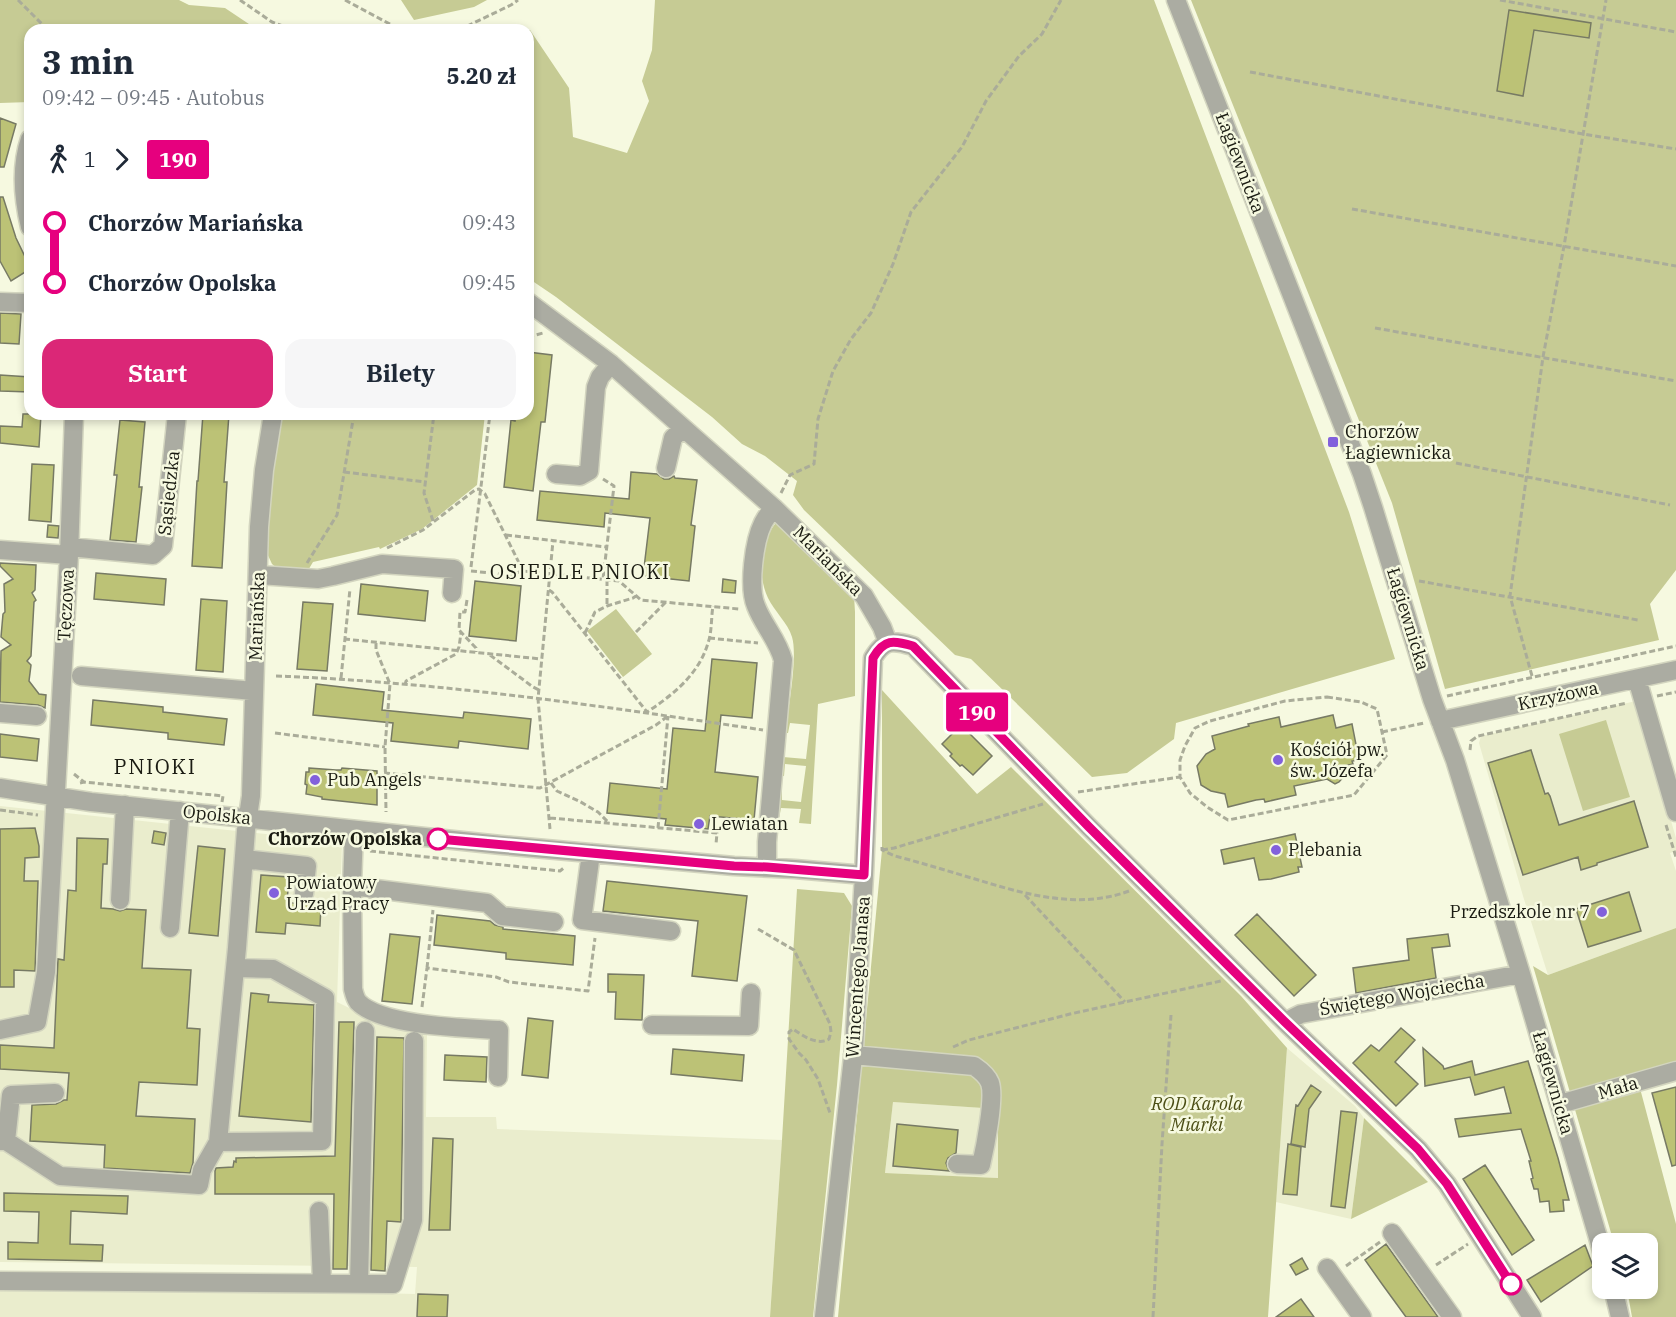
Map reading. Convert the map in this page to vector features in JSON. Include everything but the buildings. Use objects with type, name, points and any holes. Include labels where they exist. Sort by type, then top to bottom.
[{"type":"street","name":"Łagiewnicka","points":[[1176,0],[1362,474],[1432,699],[1455,760],[1597,1233]]},
{"type":"street","points":[[24,164],[24,200]]},
{"type":"street","points":[[0,302],[24,303]]},
{"type":"street","name":"Mariańska","points":[[534,306],[611,364],[774,508],[864,596],[882,627],[888,643]]},
{"type":"street","points":[[556,474],[580,476],[588,471],[596,387],[600,377],[611,364]]},
{"type":"street","name":"Tęczowa","points":[[0,1030],[37,1022],[46,972],[69,551],[74,420]]},
{"type":"street","name":"Sąsiedzka","points":[[0,550],[153,555],[163,546],[176,420]]},
{"type":"street","name":"Mariańska","points":[[218,1142],[251,796],[259,527],[264,470],[272,420]]},
{"type":"street","points":[[666,468],[673,438],[683,428]]},
{"type":"street","points":[[767,867],[767,842],[783,660],[756,606],[752,592],[757,538],[764,521],[774,508]]},
{"type":"street","points":[[258,575],[303,579],[333,576],[381,564],[454,569],[460,592]]},
{"type":"street","points":[[888,643],[897,641],[913,646],[1057,802],[1418,1149],[1447,1184],[1532,1317]]},
{"type":"street","name":"Wincentego Janasa","points":[[824,1317],[853,1055],[864,875],[874,849],[873,658],[879,648],[888,643]]},
{"type":"street","name":"Krzyżowa","points":[[1440,721],[1676,670]]},
{"type":"street","points":[[81,676],[254,691]]},
{"type":"street","points":[[1637,679],[1676,812]]},
{"type":"street","points":[[0,713],[37,716]]},
{"type":"street","name":"Opolska","points":[[0,788],[56,789],[91,802],[591,854],[864,875]]},
{"type":"street","points":[[120,900],[125,806]]},
{"type":"street","points":[[170,928],[180,811]]},
{"type":"street","points":[[354,830],[353,989],[356,1000],[368,1009],[417,1032],[444,1027],[499,1030],[498,1077]]},
{"type":"street","points":[[591,854],[582,920],[671,931]]},
{"type":"street","points":[[244,859],[307,866],[304,894]]},
{"type":"street","points":[[352,886],[487,903],[502,916],[554,922]]},
{"type":"street","points":[[55,1093],[11,1095],[3,1141],[60,1176],[200,1185],[202,1170],[218,1142],[322,1141],[325,998],[273,969],[235,968]]},
{"type":"street","name":"Świętego Wojciecha","points":[[1285,1022],[1301,1014],[1521,974]]},
{"type":"street","points":[[652,1025],[749,1026],[751,993]]},
{"type":"street","points":[[359,1283],[365,1031]]},
{"type":"street","points":[[0,1281],[393,1284],[413,1220],[417,1032]]},
{"type":"street","points":[[853,1055],[974,1066],[982,1071],[991,1087],[988,1131],[981,1165],[957,1164]]},
{"type":"street","name":"Mała","points":[[1560,1104],[1676,1072]]},
{"type":"street","points":[[319,1211],[322,1283]]},
{"type":"street","points":[[1392,1233],[1452,1317]]},
{"type":"street","points":[[1330,1272],[1362,1317]]},
{"type":"street","points":[[1615,1299],[1620,1317]]},
{"type":"path","points":[[18,0],[42,24]]},
{"type":"path","points":[[240,0],[278,24]]},
{"type":"path","points":[[345,0],[390,24]]},
{"type":"path","points":[[471,24],[518,0]]},
{"type":"path","points":[[774,508],[790,475],[814,464],[818,419],[833,371],[851,339],[871,313],[893,264],[911,212],[962,147],[992,92],[1019,56],[1042,34],[1061,0]]},
{"type":"path","points":[[1500,0],[1676,32]]},
{"type":"path","points":[[1532,676],[1510,596],[1543,357],[1606,0]]},
{"type":"path","points":[[1250,72],[1676,149]]},
{"type":"path","points":[[1352,209],[1676,266]]},
{"type":"path","points":[[1375,328],[1676,381]]},
{"type":"path","points":[[534,336],[551,331]]},
{"type":"path","points":[[303,579],[303,571],[337,515],[353,420]]},
{"type":"path","points":[[433,420],[424,493],[433,522]]},
{"type":"path","points":[[488,420],[471,571],[510,575],[523,571],[605,579],[619,581],[641,600],[741,609],[756,606]]},
{"type":"path","points":[[1456,463],[1670,505]]},
{"type":"path","points":[[588,471],[614,486],[606,547],[607,606]]},
{"type":"path","points":[[344,472],[425,482]]},
{"type":"path","points":[[381,564],[382,550],[423,530],[479,489]]},
{"type":"path","points":[[479,489],[485,494],[523,571]]},
{"type":"path","points":[[507,535],[606,547]]},
{"type":"path","points":[[550,830],[538,699],[553,541]]},
{"type":"path","points":[[341,678],[352,572]]},
{"type":"path","points":[[1419,581],[1638,620]]},
{"type":"path","points":[[549,590],[647,712]]},
{"type":"path","points":[[405,685],[406,681],[458,651],[460,612],[465,612],[460,592]]},
{"type":"path","points":[[585,633],[596,612],[636,596]]},
{"type":"path","points":[[636,632],[666,602]]},
{"type":"path","points":[[647,712],[668,699],[700,663],[709,638],[713,606]]},
{"type":"path","points":[[460,633],[476,648],[476,652]]},
{"type":"path","points":[[709,638],[777,645]]},
{"type":"path","points":[[345,639],[541,659]]},
{"type":"path","points":[[376,643],[376,650],[390,684],[384,773],[386,812]]},
{"type":"path","points":[[1443,696],[1676,646]]},
{"type":"path","points":[[489,653],[517,676],[539,690]]},
{"type":"path","points":[[276,676],[341,678],[538,699],[647,712],[777,732]]},
{"type":"path","points":[[1472,755],[1471,741],[1478,736],[1676,692]]},
{"type":"path","points":[[1327,697],[1361,702],[1377,709],[1382,732],[1387,755],[1354,795],[1228,820],[1190,793],[1180,777],[1180,760],[1195,728],[1210,721],[1285,701],[1327,697]]},
{"type":"path","points":[[1382,732],[1425,723],[1422,713]]},
{"type":"path","points":[[384,773],[540,788],[656,725],[668,716]]},
{"type":"path","points":[[658,828],[668,716]]},
{"type":"path","points":[[275,733],[385,747]]},
{"type":"path","points":[[874,849],[894,848],[1057,802],[1072,793],[1180,777]]},
{"type":"path","points":[[56,789],[84,782],[223,796]]},
{"type":"path","points":[[551,783],[557,791],[598,812],[609,823]]},
{"type":"path","points":[[550,818],[717,833],[716,844]]},
{"type":"path","points":[[874,849],[882,838]]},
{"type":"path","points":[[874,849],[1024,894],[1061,899],[1084,899],[1117,895],[1136,888]]},
{"type":"path","points":[[1024,894],[1125,1002]]},
{"type":"path","points":[[417,1032],[427,968],[434,896]]},
{"type":"path","points":[[427,968],[496,977],[509,982],[588,991],[597,922]]},
{"type":"path","points":[[758,929],[794,950],[830,1024],[829,1039],[824,1042],[819,1042],[793,1029],[789,1032],[789,1039],[818,1079],[830,1115],[846,1122]]},
{"type":"path","points":[[948,1048],[969,1040],[1070,1014],[1230,980]]},
{"type":"path","points":[[1153,1317],[1171,1015]]},
{"type":"path","points":[[1330,1272],[1392,1233]]},
{"type":"path","points":[[1465,1239],[1473,1252]]},
{"type":"path","points":[[1422,1275],[1468,1244]]},
{"type":"shaded area","points":[[1636,701],[1676,838],[1676,851],[1670,853],[1676,871],[1676,928],[1548,975],[1479,743],[1481,736]]},
{"type":"shaded area","points":[[0,806],[342,842],[337,1002],[380,1023],[427,1032],[426,1117],[496,1117],[497,1129],[782,1140],[770,1317],[0,1317],[0,1288],[224,1289],[415,1294],[417,1267],[0,1262]]},
{"type":"shaded area","points":[[1287,1048],[1355,1106],[1364,1118],[1351,1219],[1276,1202]]},
{"type":"shaded area","points":[[893,1102],[999,1109],[998,1178],[885,1173]]},
{"type":"green space","points":[[0,0],[179,0],[189,5],[225,8],[249,24],[24,24],[24,102],[0,103]]},
{"type":"green space","points":[[401,0],[487,0],[474,7],[414,20]]},
{"type":"green space","points":[[655,0],[1154,0],[1349,512],[1395,659],[1176,723],[1174,739],[1127,773],[1092,777],[971,659],[955,655],[804,510],[793,495],[797,481],[765,456],[742,444],[712,417],[534,282],[534,36],[569,88],[573,137],[627,153],[649,101],[642,81],[652,50]]},
{"type":"green space","points":[[1191,0],[1676,0],[1676,570],[1650,604],[1659,640],[1445,689],[1392,503]]},
{"type":"green space","points":[[280,420],[484,420],[477,485],[422,529],[380,549],[379,547],[313,562],[307,572],[278,569],[272,564],[266,551],[271,479]]},
{"type":"green space","points":[[775,524],[783,524],[854,596],[855,696],[818,704],[811,824],[799,823],[801,809],[781,808],[779,818],[777,817],[779,789],[782,790],[782,800],[801,802],[806,766],[785,764],[784,776],[781,776],[783,757],[806,759],[810,725],[790,723],[788,733],[785,733],[792,684],[794,646],[787,627],[768,598],[761,569],[766,540]]},
{"type":"green space","points":[[616,609],[652,654],[623,677],[587,631]]},
{"type":"green space","name":"ROD Karola Miarki","points":[[882,690],[977,794],[1011,767],[1241,996],[1287,1048],[1268,1317],[838,1317],[882,850]],"holes":[[[893,1102],[998,1109],[998,1178],[885,1173]]]},
{"type":"green space","points":[[1606,720],[1630,797],[1583,811],[1559,734]]},
{"type":"green space","points":[[797,889],[844,893],[852,906],[837,1085],[813,1317],[770,1317],[782,1140]]},
{"type":"green space","points":[[1676,928],[1676,1065],[1637,1077],[1676,1224],[1676,1317],[1632,1317],[1629,1299],[1658,1299],[1658,1233],[1611,1233],[1533,966],[1548,975]]},
{"type":"green space","points":[[1364,1118],[1428,1182],[1351,1219]]},
{"type":"bus line","name":"190","points":[[438,839],[734,866],[864,875],[873,658],[879,648],[888,643],[897,641],[913,646],[1089,827],[1285,1022],[1418,1149],[1447,1184],[1511,1284]]},
{"type":"place","name":"Chorzów Łagiewnicka","points":[[1333,442]]},
{"type":"place","name":"Kościół pw. św. Józefa","points":[[1278,760]]},
{"type":"place","name":"Pub Angels","points":[[315,780]]},
{"type":"place","name":"Lewiatan","points":[[699,824]]},
{"type":"place","name":"Chorzów Opolska","points":[[438,839]]},
{"type":"place","name":"Plebania","points":[[1276,850]]},
{"type":"place","name":"Powiatowy Urząd Pracy","points":[[274,893]]},
{"type":"place","name":"Przedszkole nr 7","points":[[1602,912]]},
{"type":"district","name":"OSIEDLE PNIOKI","points":[[580,572]]},
{"type":"district","name":"PNIOKI","points":[[155,767]]}]
